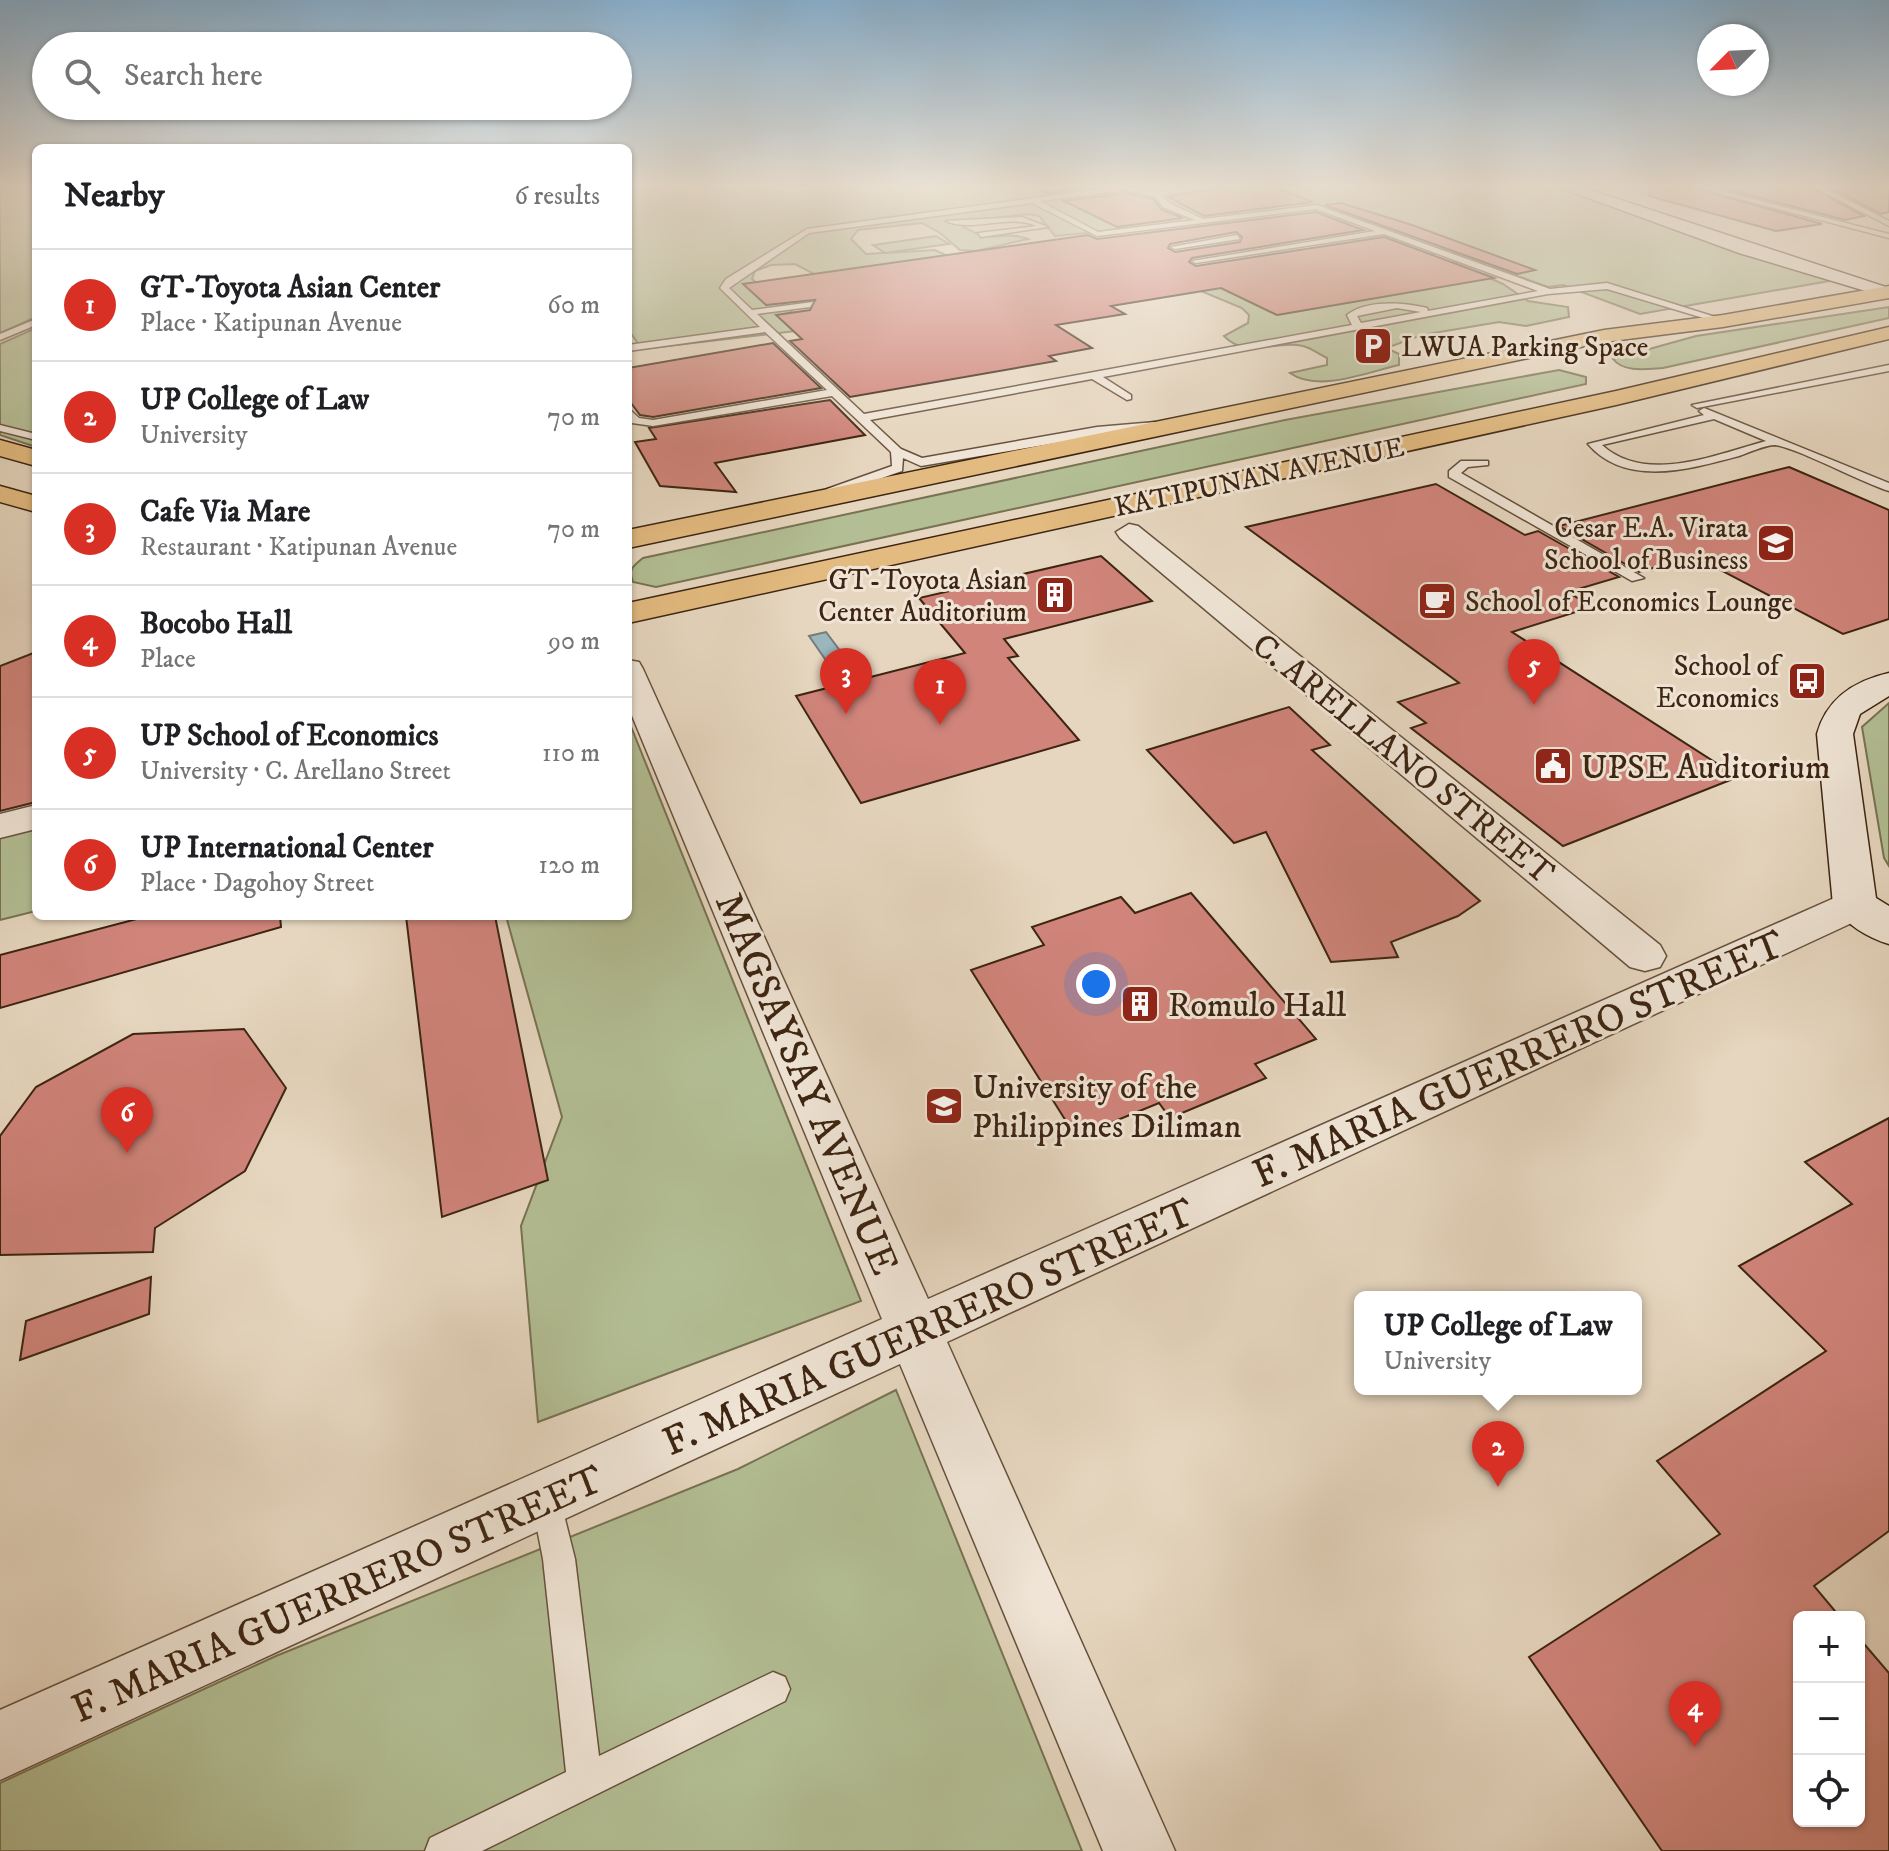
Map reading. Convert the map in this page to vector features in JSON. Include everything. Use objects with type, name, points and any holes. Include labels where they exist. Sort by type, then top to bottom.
[{"type":"main road","name":"KATIPUNAN AVENUE","points":[[632,538],[1604,336],[1719,322],[1888,290]]},
{"type":"main road","points":[[1616,398],[1602,368],[1601,357],[1609,351],[1719,322]]},
{"type":"main road","name":"KATIPUNAN AVENUE","points":[[632,612],[1616,398],[1889,333]]},
{"type":"main road","points":[[1327,394],[1381,394],[1543,364],[1575,365]]},
{"type":"main road","points":[[1627,371],[1658,375],[1712,375]]},
{"type":"main road","points":[[0,448],[32,457]]},
{"type":"main road","points":[[0,494],[32,503]]},
{"type":"street","points":[[1823,271],[1888,290]]},
{"type":"street","points":[[1834,271],[1888,290]]},
{"type":"street","name":"C. ARELLANO STREET","points":[[1129,532],[1662,971]]},
{"type":"street","name":"MAGSAYSAY AVENUE","points":[[632,678],[1139,1851]]},
{"type":"street","points":[[1872,917],[1836,753],[1837,725],[1845,706],[1889,683]]},
{"type":"street","points":[[0,826],[32,818]]},
{"type":"street","name":"F. MARIA GUERRERO STREET","points":[[0,1745],[915,1331],[1662,971],[1872,917]]},
{"type":"lane","points":[[744,271],[724,284],[749,313],[897,451],[921,462],[1097,430],[1195,422]]},
{"type":"lane","points":[[1494,271],[1549,292]]},
{"type":"lane","points":[[861,418],[1549,292],[1607,286],[1719,322]]},
{"type":"lane","points":[[749,313],[810,304]]},
{"type":"lane","points":[[1358,327],[1352,315],[1375,308],[1397,305],[1435,313]]},
{"type":"lane","points":[[0,337],[32,324]]},
{"type":"lane","points":[[632,347],[766,329]]},
{"type":"lane","points":[[1889,368],[1696,407],[1889,487]]},
{"type":"lane","points":[[1093,375],[1127,397]]},
{"type":"lane","points":[[632,416],[636,421],[653,423],[836,392]]},
{"type":"lane","points":[[1716,415],[1594,444],[1600,451],[1624,464],[1659,470],[1778,441]]},
{"type":"lane","points":[[0,428],[32,436]]},
{"type":"lane","points":[[792,507],[898,468],[897,451]]},
{"type":"lane","points":[[1484,463],[1465,463],[1453,474],[1637,578]]},
{"type":"lane","points":[[546,1498],[559,1559],[584,1779]]},
{"type":"lane","points":[[443,1851],[584,1779],[773,1689]]},
{"type":"green space","points":[[0,271],[32,271],[32,319],[0,333]]},
{"type":"green space","points":[[632,271],[755,271],[752,279],[812,329],[642,349],[632,335]]},
{"type":"green space","points":[[809,271],[843,271],[816,275]]},
{"type":"green space","points":[[1446,271],[1475,271],[1503,284],[1528,301],[1568,307],[1569,317],[1526,326],[1499,322],[1422,335],[1386,348],[1399,354],[1399,365],[1343,379],[1314,381],[1290,373],[1327,365],[1327,358],[1303,346],[1252,348],[1233,343],[1224,336],[1248,323],[1249,315],[1242,308],[1196,289],[1190,273],[1277,315],[1461,283]]},
{"type":"green space","points":[[1504,271],[1814,271],[1831,277],[1829,281],[1640,314],[1563,285],[1548,287]]},
{"type":"green space","points":[[1889,307],[1889,318],[1663,368],[1629,368],[1613,359],[1696,336]]},
{"type":"green space","points":[[32,330],[32,446],[0,435],[0,344]]},
{"type":"green space","points":[[1559,370],[1586,377],[1586,384],[656,587],[633,582],[632,578],[632,568],[643,558],[1285,420]]},
{"type":"green space","points":[[1889,703],[1889,866],[1884,858],[1862,727]]},
{"type":"green space","points":[[632,729],[861,1301],[538,1422],[521,1226],[562,1117],[507,920],[632,920]]},
{"type":"green space","points":[[32,807],[32,912],[0,920],[0,818]]},
{"type":"green space","points":[[896,1390],[1082,1851],[0,1851],[0,1783],[276,1656],[738,1469]]},
{"type":"water","points":[[826,632],[850,664],[832,669],[809,636]]},
{"type":"building","points":[[832,271],[1476,271],[1494,278],[1277,315],[1221,288],[1111,306],[1125,314],[1056,325],[1092,348],[1049,356],[1056,361],[850,397],[790,341],[802,339],[776,315],[810,310],[815,300],[766,305],[743,284]]},
{"type":"building","points":[[773,343],[821,388],[653,417],[640,415],[632,404],[632,367]]},
{"type":"building","points":[[830,400],[865,435],[715,463],[736,492],[660,486],[635,442],[656,439],[649,428]]},
{"type":"building","points":[[1789,467],[1889,510],[1889,619],[1843,634],[1694,556],[1639,572],[1559,526]]},
{"type":"building","points":[[1436,484],[1525,535],[1538,531],[1619,577],[1568,592],[1592,607],[1512,632],[1738,777],[1563,846],[1411,728],[1426,723],[1398,702],[1459,683],[1246,527]]},
{"type":"building","points":[[1101,556],[1152,601],[1004,639],[1018,656],[1008,658],[1079,740],[861,803],[796,696],[965,653],[919,598]]},
{"type":"building","points":[[32,654],[32,803],[0,811],[0,666]]},
{"type":"building","points":[[1289,707],[1330,745],[1312,750],[1480,901],[1458,916],[1391,942],[1398,957],[1331,962],[1266,832],[1234,843],[1147,750]]},
{"type":"building","name":"Romulo Hall","points":[[1191,893],[1316,1039],[1255,1064],[1266,1078],[1170,1118],[1159,1103],[1076,1137],[971,970],[1044,945],[1032,927],[1121,897],[1135,913]]},
{"type":"building","points":[[133,920],[280,920],[281,927],[0,1008],[0,955]]},
{"type":"building","points":[[406,920],[496,920],[548,1180],[442,1217]]},
{"type":"building","points":[[244,1029],[286,1088],[245,1171],[155,1228],[153,1252],[0,1255],[0,1136],[36,1087],[133,1034]]},
{"type":"building","points":[[1889,1118],[1889,1531],[1814,1586],[1835,1611],[1793,1611],[1793,1827],[1865,1827],[1865,1645],[1889,1673],[1889,1851],[1662,1851],[1529,1657],[1720,1534],[1657,1461],[1826,1351],[1739,1266],[1852,1204],[1805,1162]]},
{"type":"building","points":[[151,1277],[149,1314],[20,1360],[26,1321]]},
{"type":"place","name":"LWUA Parking Space","points":[[1373,346]]},
{"type":"place","name":"Cesar E.A. Virata School of Business","points":[[1776,543]]},
{"type":"place","name":"GT-Toyota Asian Center Auditorium","points":[[1055,595]]},
{"type":"place","name":"School of Economics Lounge","points":[[1437,601]]},
{"type":"place","name":"School of Economics","points":[[1807,681]]},
{"type":"place","name":"UP School of Economics","points":[[1534,705]]},
{"type":"place","name":"Cafe Via Mare","points":[[846,714]]},
{"type":"place","name":"GT-Toyota Asian Center","points":[[940,725]]},
{"type":"place","name":"UPSE Auditorium","points":[[1553,766]]},
{"type":"place","name":"Romulo Hall","points":[[1140,1004]]},
{"type":"place","name":"University of the Philippines Diliman","points":[[944,1106]]},
{"type":"place","name":"UP International Center","points":[[127,1153]]},
{"type":"place","name":"UP College of Law","points":[[1498,1487]]},
{"type":"place","name":"Bocobo Hall","points":[[1695,1747]]}]
